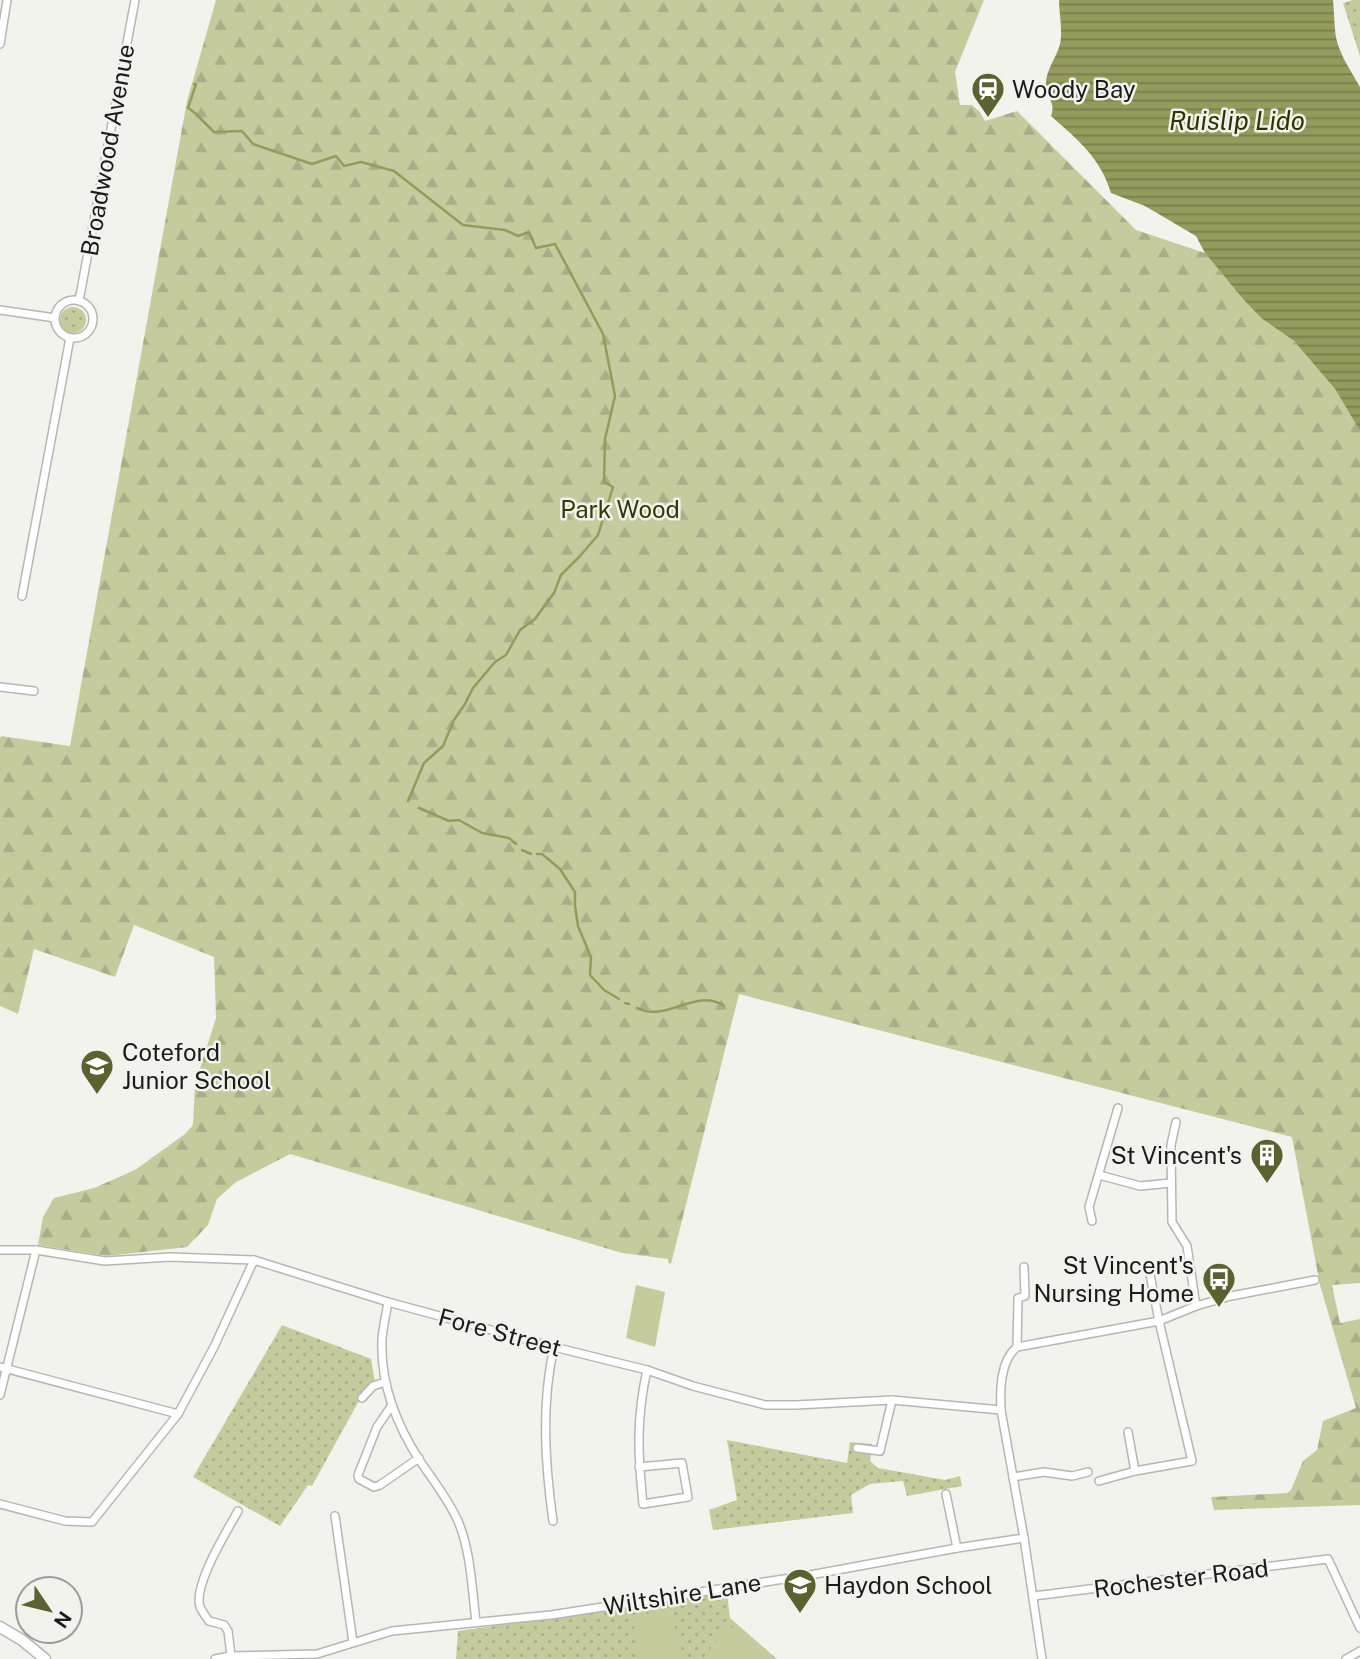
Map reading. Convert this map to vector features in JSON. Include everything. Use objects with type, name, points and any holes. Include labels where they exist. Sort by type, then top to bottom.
[{"type":"main road","points":[[0,1627],[46,1659]]},
{"type":"street","points":[[0,44],[7,0]]},
{"type":"street","name":"Broadwood Avenue","points":[[79,301],[135,0]]},
{"type":"street","points":[[79,301],[91,310],[93,324],[85,335],[70,338],[58,330],[55,318],[61,305],[79,301]]},
{"type":"street","points":[[0,310],[55,318]]},
{"type":"street","points":[[22,596],[70,338]]},
{"type":"street","points":[[0,687],[34,691]]},
{"type":"street","points":[[1092,1221],[1088,1207],[1118,1108]]},
{"type":"street","points":[[1176,1122],[1171,1144],[1172,1222],[1187,1246],[1196,1306]]},
{"type":"street","points":[[1099,1175],[1140,1185],[1171,1183]]},
{"type":"street","name":"Fore Street","points":[[0,1250],[36,1250],[105,1261],[170,1257],[254,1260],[388,1302],[647,1370],[693,1386],[765,1405],[892,1400],[1001,1410]]},
{"type":"street","points":[[0,1395],[3,1368],[36,1250]]},
{"type":"street","points":[[0,1504],[65,1521],[92,1522],[178,1414],[214,1347],[254,1260]]},
{"type":"street","points":[[1098,1481],[1192,1461],[1147,1264]]},
{"type":"street","points":[[1017,1347],[1018,1298],[1026,1296],[1024,1267]]},
{"type":"street","points":[[1042,1659],[1034,1596],[1001,1410],[1000,1394],[1005,1362],[1010,1353],[1017,1347],[1158,1321],[1231,1296],[1315,1280]]},
{"type":"street","points":[[388,1302],[382,1340],[385,1382],[397,1420],[458,1521],[470,1568],[476,1622]]},
{"type":"street","points":[[552,1521],[546,1434],[548,1373],[554,1347]]},
{"type":"street","points":[[3,1368],[178,1414]]},
{"type":"street","points":[[639,1467],[682,1463],[688,1497],[643,1504],[639,1467],[638,1438],[647,1370]]},
{"type":"street","points":[[362,1398],[373,1386],[385,1382]]},
{"type":"street","points":[[857,1448],[880,1451],[892,1400]]},
{"type":"street","points":[[392,1405],[377,1427],[358,1475],[359,1479],[374,1487],[380,1485],[419,1458]]},
{"type":"street","points":[[1128,1432],[1135,1471]]},
{"type":"street","points":[[1013,1477],[1044,1472],[1072,1476],[1088,1472]]},
{"type":"street","points":[[946,1494],[957,1548]]},
{"type":"street","points":[[231,1656],[228,1631],[225,1625],[209,1621],[200,1605],[200,1587],[214,1554],[238,1511]]},
{"type":"street","points":[[335,1516],[353,1642]]},
{"type":"street","name":"Wiltshire Lane","points":[[215,1659],[231,1656],[317,1654],[392,1632],[551,1615],[1024,1538]]},
{"type":"street","name":"Rochester Road","points":[[1034,1596],[1328,1559],[1360,1628]]},
{"type":"street","points":[[1346,1659],[1360,1651]]},
{"type":"green space","name":"Park Wood","points":[[216,0],[984,0],[955,72],[960,105],[972,105],[985,121],[1017,111],[1136,230],[1205,253],[1261,318],[1294,341],[1335,389],[1360,431],[1360,1283],[1332,1285],[1340,1323],[1360,1319],[1360,1505],[1214,1510],[1211,1497],[1287,1493],[1291,1490],[1303,1461],[1317,1450],[1323,1421],[1356,1408],[1320,1285],[1292,1137],[739,994],[671,1264],[668,1259],[622,1253],[290,1154],[236,1182],[217,1199],[208,1225],[187,1247],[107,1256],[38,1245],[43,1217],[54,1198],[94,1188],[135,1170],[185,1134],[193,1125],[195,1084],[216,1018],[214,957],[134,925],[115,977],[34,949],[18,1014],[0,1006],[0,738],[1,736],[70,746],[187,101]]},
{"type":"green space","points":[[1360,0],[1360,56],[1343,3]]},
{"type":"green space","points":[[73,307],[82,311],[86,320],[82,329],[73,333],[64,329],[60,320],[64,311]]},
{"type":"green space","points":[[636,1285],[665,1292],[655,1347],[626,1338]]},
{"type":"green space","points":[[282,1325],[371,1359],[375,1382],[366,1388],[312,1486],[308,1485],[280,1526],[193,1477]]},
{"type":"green space","points":[[727,1440],[847,1463],[850,1442],[872,1444],[870,1461],[878,1468],[945,1480],[960,1476],[962,1486],[907,1496],[903,1481],[870,1484],[851,1495],[853,1513],[713,1530],[709,1510],[737,1500]]},
{"type":"green space","points":[[727,1593],[730,1618],[777,1659],[456,1659],[458,1631]]},
{"type":"green space","points":[[672,1610],[680,1659],[639,1659],[632,1616]]},
{"type":"green space","points":[[730,1626],[770,1659],[707,1659],[704,1656]]},
{"type":"water","name":"Ruislip Lido","points":[[1059,0],[1333,0],[1338,44],[1360,87],[1360,431],[1335,389],[1294,341],[1261,318],[1243,299],[1205,253],[1196,236],[1145,206],[1111,193],[1094,159],[1079,141],[1051,116],[1052,104],[1046,80],[1060,44]]},
{"type":"waterway","points":[[194,84],[188,108],[214,132],[242,131],[253,144],[312,164],[336,156],[344,166],[361,162],[394,171],[463,225],[505,230],[518,236],[529,232],[536,248],[555,244],[603,334],[615,396],[605,439],[604,482],[613,487],[598,535],[561,575],[554,593],[535,619],[520,630],[506,655],[495,662],[473,688],[454,720],[443,746],[424,763],[408,801]]},
{"type":"waterway","points":[[419,808],[449,821],[459,820],[482,833],[509,838],[516,844]]},
{"type":"waterway","points":[[522,850],[531,854]]},
{"type":"waterway","points":[[537,854],[542,854],[560,869],[575,892],[578,926],[591,957],[590,975],[604,990],[619,999]]},
{"type":"waterway","points":[[637,1008],[659,1011],[703,1000],[724,1006]]},
{"type":"waterway","points":[[625,1003],[629,1004]]},
{"type":"place","name":"Woody Bay","points":[[988,119]]},
{"type":"place","name":"Coteford Junior School","points":[[97,1096]]},
{"type":"place","name":"St Vincent's","points":[[1267,1185]]},
{"type":"place","name":"St Vincent's Nursing Home","points":[[1219,1309]]},
{"type":"place","name":"Haydon School","points":[[800,1615]]}]
